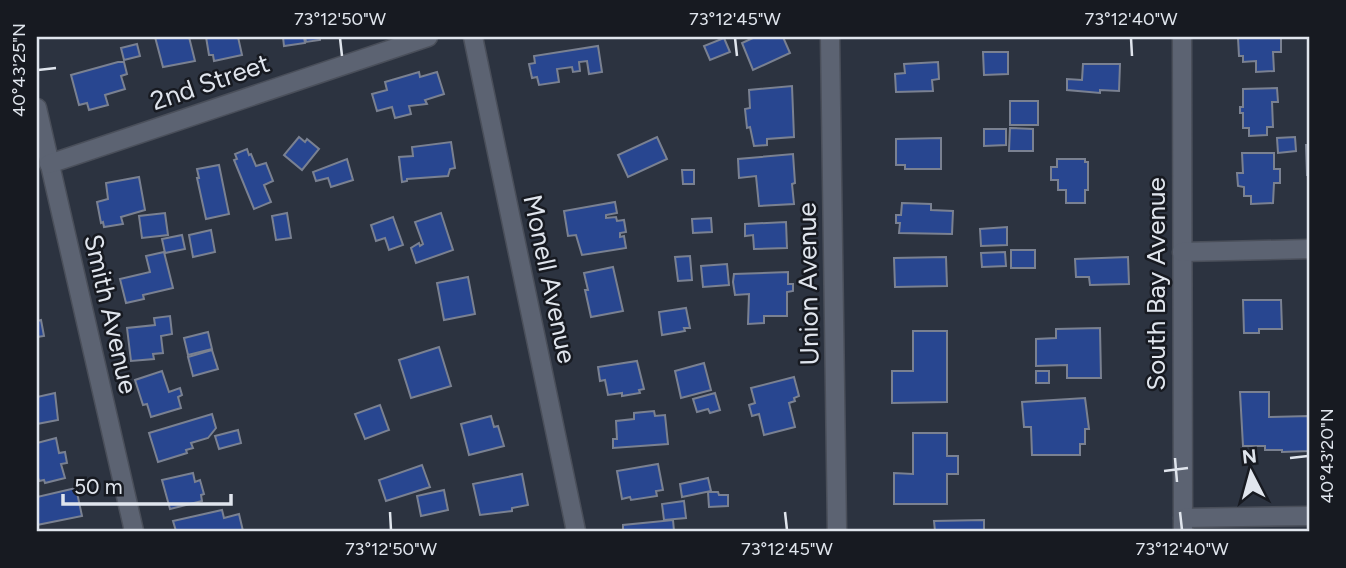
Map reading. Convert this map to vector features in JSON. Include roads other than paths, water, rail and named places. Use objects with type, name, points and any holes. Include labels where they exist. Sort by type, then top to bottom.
[{"type":"street","name":"2nd Street","points":[[50,164],[428,37]]},
{"type":"street","name":"Monell Avenue","points":[[473,37],[576,531]]},
{"type":"street","name":"Union Avenue","points":[[830,37],[837,531]]},
{"type":"street","name":"South Bay Avenue","points":[[1182,37],[1183,525]]},
{"type":"street","name":"Smith Avenue","points":[[37,108],[134,531]]},
{"type":"street","points":[[1182,252],[1309,249]]},
{"type":"street","points":[[1183,525],[1309,516]]}]
